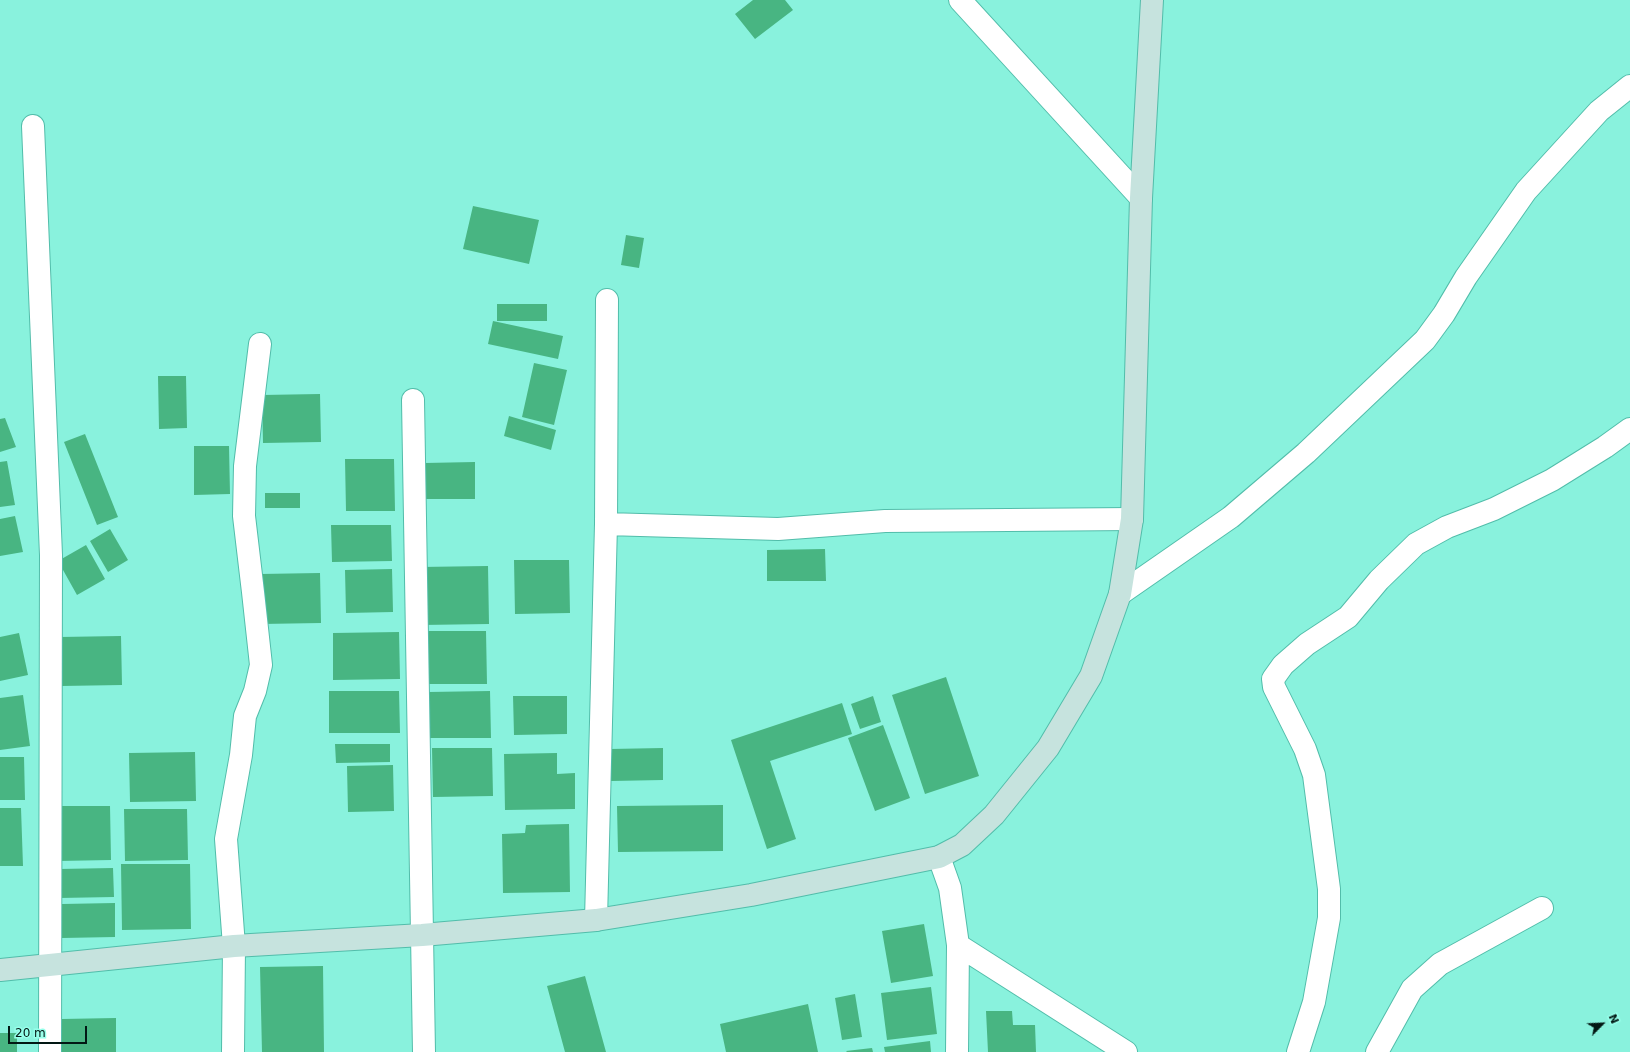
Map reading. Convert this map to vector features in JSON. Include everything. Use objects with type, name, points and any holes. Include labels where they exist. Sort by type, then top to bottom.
[{"type":"main road","points":[[0,970],[234,946],[422,935],[596,920],[752,895],[939,857],[962,845],[994,815],[1048,748],[1091,676],[1120,594],[1132,519],[1141,198],[1152,0]]},
{"type":"street","points":[[960,0],[1141,198]]},
{"type":"street","points":[[1120,594],[1231,517],[1306,453],[1425,340],[1444,314],[1466,277],[1526,191],[1599,111],[1630,86]]},
{"type":"street","points":[[33,126],[51,555],[50,1052]]},
{"type":"street","points":[[596,920],[606,524],[607,300]]},
{"type":"street","points":[[233,1052],[234,946],[226,839],[241,755],[246,716],[255,691],[261,665],[254,592],[244,516],[245,466],[260,344]]},
{"type":"street","points":[[413,400],[424,1052]]},
{"type":"street","points":[[1298,1052],[1314,1002],[1329,918],[1329,889],[1314,775],[1304,749],[1274,687],[1273,679],[1283,665],[1307,644],[1348,618],[1379,580],[1416,544],[1447,527],[1494,509],[1552,480],[1605,447],[1630,429]]},
{"type":"street","points":[[606,524],[778,529],[885,521],[1132,519]]},
{"type":"street","points":[[939,857],[950,888],[958,945],[957,1052]]},
{"type":"street","points":[[1377,1052],[1412,989],[1440,964],[1542,908]]},
{"type":"street","points":[[958,945],[1126,1052]]},
{"type":"building","points":[[753,0],[785,0],[793,10],[755,39],[735,14]]},
{"type":"building","points":[[473,206],[539,220],[529,264],[463,249]]},
{"type":"building","points":[[626,235],[644,238],[639,268],[621,265]]},
{"type":"building","points":[[497,304],[547,304],[547,321],[497,321]]},
{"type":"building","points":[[493,321],[563,336],[558,359],[488,344]]},
{"type":"building","points":[[534,363],[567,370],[554,425],[522,417]]},
{"type":"building","points":[[158,376],[186,376],[187,428],[159,429]]},
{"type":"building","points":[[320,394],[321,442],[263,443],[262,395]]},
{"type":"building","points":[[509,416],[556,430],[551,450],[504,436]]},
{"type":"building","points":[[5,418],[16,447],[0,452],[0,419]]},
{"type":"building","points":[[85,434],[118,517],[97,525],[64,442]]},
{"type":"building","points":[[194,446],[229,446],[230,494],[194,495]]},
{"type":"building","points":[[345,459],[394,459],[395,511],[346,511]]},
{"type":"building","points":[[7,461],[15,505],[0,507],[0,462]]},
{"type":"building","points":[[475,462],[475,499],[426,499],[425,463]]},
{"type":"building","points":[[265,493],[300,493],[300,508],[265,508]]},
{"type":"building","points":[[15,516],[23,552],[0,556],[0,519]]},
{"type":"building","points":[[331,525],[391,525],[392,561],[332,562]]},
{"type":"building","points":[[110,529],[128,560],[108,572],[90,541]]},
{"type":"building","points":[[86,545],[105,579],[77,595],[58,561]]},
{"type":"building","points":[[825,549],[826,581],[767,581],[767,550]]},
{"type":"building","points":[[514,560],[569,560],[570,613],[515,614]]},
{"type":"building","points":[[488,566],[489,624],[421,625],[420,567]]},
{"type":"building","points":[[392,569],[393,612],[346,613],[345,570]]},
{"type":"building","points":[[320,573],[321,623],[261,624],[260,574]]},
{"type":"building","points":[[426,631],[486,631],[487,684],[426,684]]},
{"type":"building","points":[[399,632],[400,679],[333,680],[333,633]]},
{"type":"building","points":[[19,633],[28,675],[0,681],[0,637]]},
{"type":"building","points":[[121,636],[122,685],[61,686],[60,637]]},
{"type":"building","points":[[946,677],[979,776],[925,794],[892,695]]},
{"type":"building","points":[[329,691],[399,691],[400,733],[329,733]]},
{"type":"building","points":[[490,691],[491,738],[430,738],[429,692]]},
{"type":"building","points":[[23,695],[30,746],[0,750],[0,698]]},
{"type":"building","points":[[513,696],[567,696],[567,734],[514,735]]},
{"type":"building","points":[[873,696],[881,722],[860,729],[851,704]]},
{"type":"building","points":[[842,703],[852,734],[770,761],[796,839],[767,849],[731,740]]},
{"type":"building","points":[[883,725],[910,798],[875,811],[848,738]]},
{"type":"building","points":[[335,744],[390,744],[390,762],[336,763]]},
{"type":"building","points":[[432,748],[492,748],[493,796],[433,797]]},
{"type":"building","points":[[663,748],[663,780],[611,781],[610,749]]},
{"type":"building","points":[[195,752],[196,801],[130,802],[129,753]]},
{"type":"building","points":[[557,753],[557,774],[575,773],[575,809],[505,810],[504,754]]},
{"type":"building","points":[[0,757],[24,757],[25,800],[0,800]]},
{"type":"building","points":[[393,765],[394,811],[348,812],[347,766]]},
{"type":"building","points":[[723,805],[723,851],[618,852],[617,806]]},
{"type":"building","points":[[58,806],[110,806],[111,860],[58,861]]},
{"type":"building","points":[[0,808],[21,808],[23,866],[0,866]]},
{"type":"building","points":[[124,809],[187,809],[188,860],[125,861]]},
{"type":"building","points":[[569,824],[570,892],[503,893],[502,834],[525,833],[526,825]]},
{"type":"building","points":[[121,864],[190,864],[191,929],[122,930]]},
{"type":"building","points":[[113,868],[114,897],[59,898],[59,869]]},
{"type":"building","points":[[115,903],[115,937],[62,938],[62,904]]},
{"type":"building","points":[[924,924],[933,976],[891,983],[882,931]]},
{"type":"building","points":[[323,966],[324,1052],[262,1052],[260,967]]},
{"type":"building","points":[[585,976],[606,1052],[565,1052],[547,986]]},
{"type":"building","points":[[931,987],[937,1034],[887,1040],[881,993]]},
{"type":"building","points":[[855,994],[862,1037],[842,1040],[835,998]]},
{"type":"building","points":[[808,1004],[818,1052],[726,1052],[720,1024]]},
{"type":"building","points":[[986,1011],[1012,1011],[1013,1025],[1035,1025],[1036,1052],[988,1052]]},
{"type":"building","points":[[116,1018],[116,1052],[62,1052],[62,1019]]},
{"type":"building","points":[[0,1033],[17,1033],[17,1052],[0,1052]]},
{"type":"building","points":[[930,1041],[931,1052],[885,1052],[884,1047]]},
{"type":"building","points":[[872,1048],[873,1052],[846,1051]]}]
